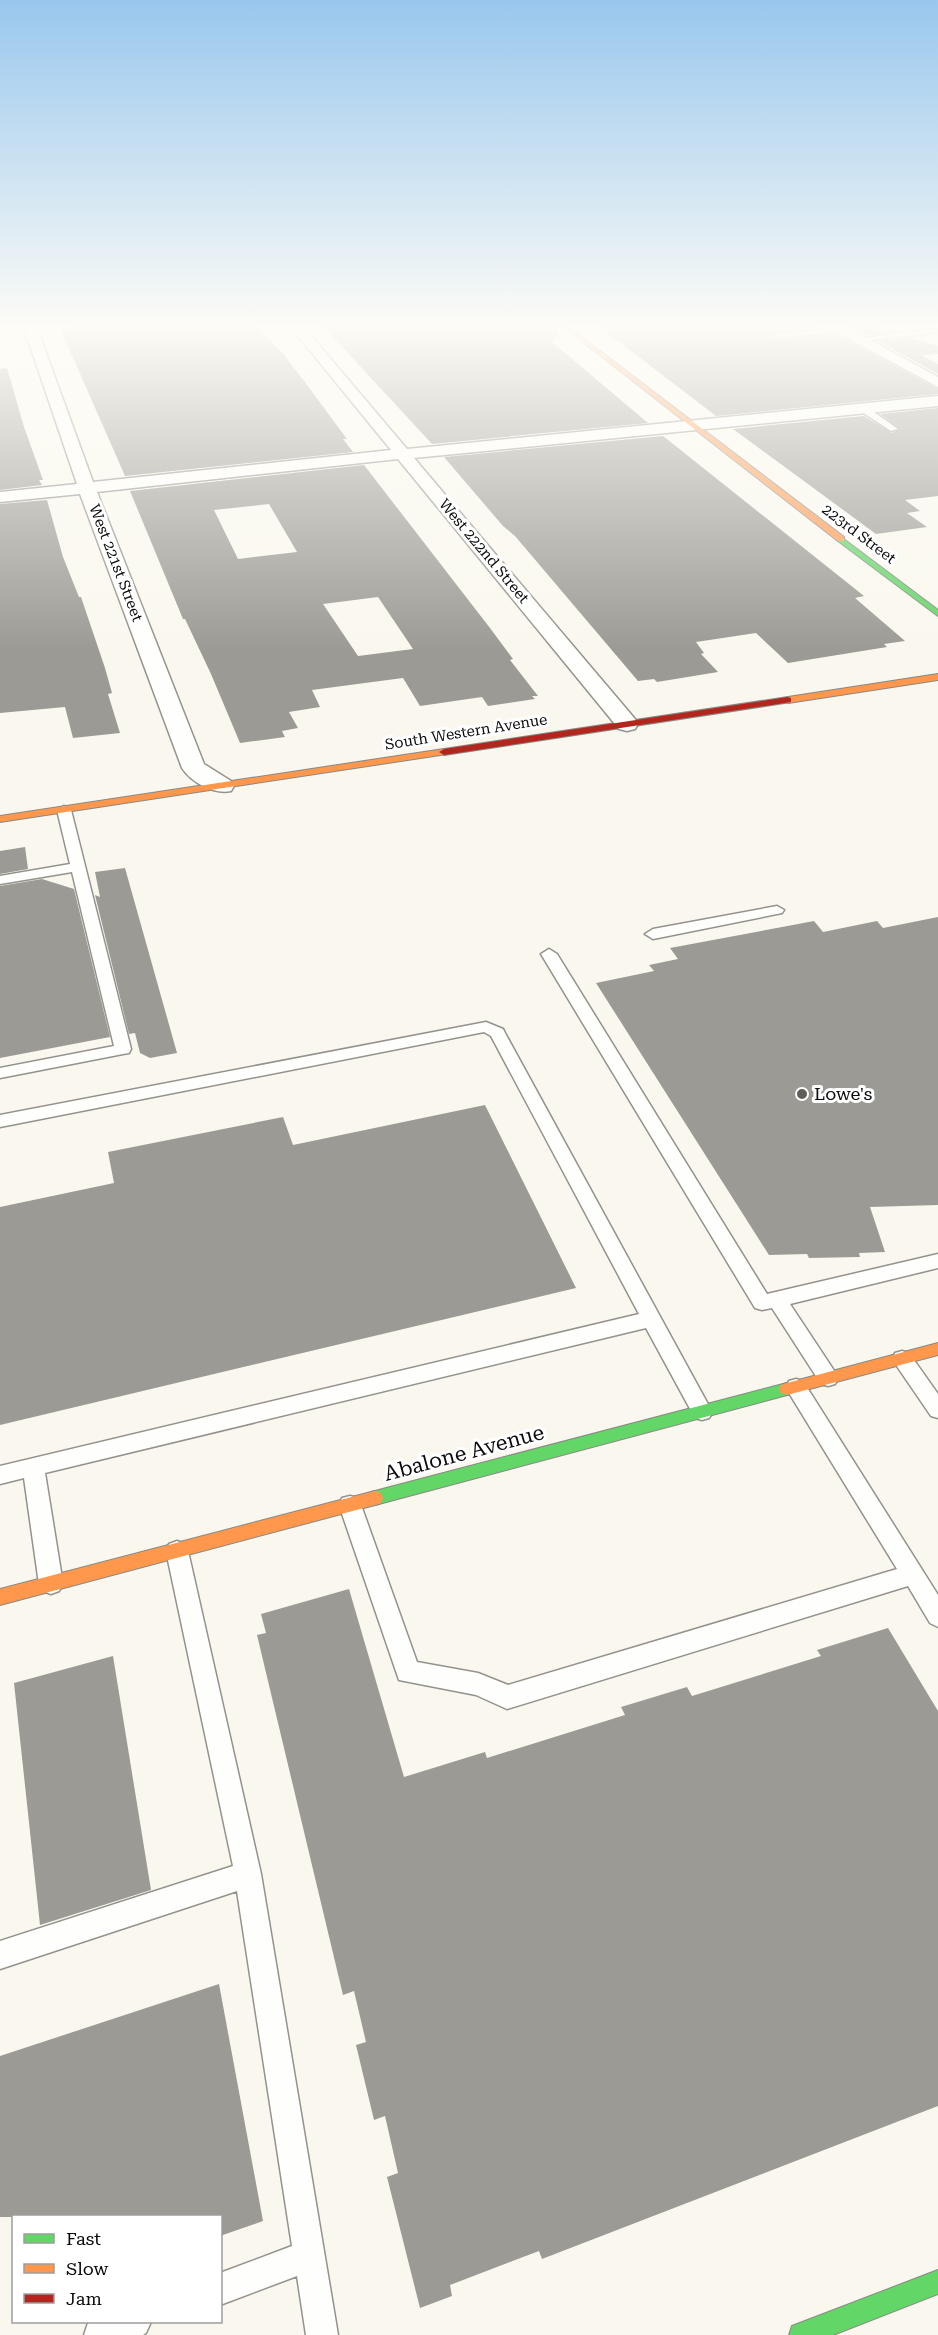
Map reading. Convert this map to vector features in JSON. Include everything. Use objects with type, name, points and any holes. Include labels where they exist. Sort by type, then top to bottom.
[{"type":"main road","name":"223rd Street","points":[[701,434],[938,614]]},
{"type":"main road","name":"South Western Avenue","points":[[0,819],[938,677]]},
{"type":"main road","points":[[188,769],[217,765]]},
{"type":"main road","name":"Abalone Avenue","points":[[0,1597],[938,1349]]},
{"type":"main road","points":[[801,2335],[938,2282]]},
{"type":"street","name":"West 221st Street","points":[[68,434],[188,769]]},
{"type":"street","name":"West 222nd Street","points":[[386,434],[627,724]]},
{"type":"street","points":[[0,497],[609,434]]},
{"type":"street","points":[[188,769],[222,786]]},
{"type":"lane","points":[[0,1073],[123,1049],[64,810]]},
{"type":"lane","points":[[0,880],[77,867]]},
{"type":"lane","points":[[653,934],[777,910]]},
{"type":"lane","points":[[549,954],[762,1303],[938,1261]]},
{"type":"lane","points":[[0,1121],[486,1027],[497,1033],[702,1412]]},
{"type":"lane","points":[[776,1299],[828,1378]]},
{"type":"lane","points":[[0,1475],[651,1319]]},
{"type":"lane","points":[[902,1359],[938,1410]]},
{"type":"lane","points":[[796,1387],[938,1616]]},
{"type":"lane","points":[[33,1467],[51,1584]]},
{"type":"lane","points":[[350,1505],[408,1672],[478,1684],[507,1696],[913,1574]]},
{"type":"lane","points":[[177,1551],[248,1874],[322,2335]]},
{"type":"lane","points":[[0,1954],[248,1874]]},
{"type":"lane","points":[[222,2288],[309,2255]]},
{"type":"lane","points":[[100,2335],[132,2323]]},
{"type":"building","points":[[0,434],[26,434],[43,480],[39,480],[42,485],[0,490]]},
{"type":"building","points":[[107,434],[343,434],[347,439],[343,439],[353,452],[125,476]]},
{"type":"building","points":[[423,434],[535,434],[432,444]]},
{"type":"building","points":[[740,434],[938,434],[938,496],[905,500],[920,511],[907,513],[927,527],[876,534]]},
{"type":"building","points":[[663,436],[864,596],[855,598],[905,641],[884,644],[887,647],[788,663],[756,633],[696,642],[704,653],[701,654],[718,672],[657,682],[654,679],[638,681],[515,536],[503,526],[444,457]]},
{"type":"building","points":[[364,465],[490,628],[513,659],[510,660],[538,696],[532,696],[535,699],[488,706],[482,697],[420,706],[403,678],[312,690],[320,707],[289,712],[298,728],[282,731],[285,737],[240,743],[211,674],[183,619],[130,491]],"holes":[[[269,504],[297,552],[238,559],[214,510]],[[378,597],[413,649],[358,656],[323,604]]]},
{"type":"building","points":[[47,500],[63,557],[79,597],[81,597],[105,668],[112,693],[108,694],[120,733],[73,738],[65,707],[0,713],[0,504]]},
{"type":"building","points":[[25,847],[28,869],[0,874],[0,851]]},
{"type":"building","points":[[125,868],[177,1053],[150,1058],[140,1053],[135,1033],[129,1034],[95,895],[100,897],[95,872]]},
{"type":"building","points":[[42,879],[74,889],[110,1037],[0,1058],[0,886]]},
{"type":"building","name":"Lowe's","points":[[938,917],[938,1205],[870,1207],[885,1252],[859,1253],[860,1257],[809,1258],[807,1254],[769,1255],[596,983],[654,971],[649,965],[678,959],[670,948],[814,921],[823,932],[877,921],[883,928]]},
{"type":"building","points":[[485,1105],[576,1288],[0,1425],[0,1207],[114,1183],[108,1152],[283,1117],[293,1145]]},
{"type":"building","points":[[349,1589],[404,1777],[485,1752],[487,1758],[625,1715],[621,1707],[687,1687],[692,1696],[821,1656],[817,1650],[888,1628],[938,1711],[938,2106],[542,2259],[539,2251],[450,2285],[452,2296],[420,2308],[387,2177],[398,2173],[385,2116],[374,2120],[356,2045],[366,2042],[354,1991],[343,1995],[257,1635],[266,1633],[261,1614]]},
{"type":"building","points":[[113,1656],[151,1890],[40,1925],[14,1683]]},
{"type":"building","points":[[219,1984],[263,2221],[222,2235],[222,2215],[12,2215],[12,2217],[0,2217],[0,2056]]},
{"type":"traffic: fast","points":[[841,539],[938,614]]},
{"type":"traffic: fast","points":[[375,1498],[787,1389]]},
{"type":"traffic: fast","points":[[801,2335],[938,2282]]},
{"type":"traffic: slow","points":[[705,434],[841,539]]},
{"type":"traffic: slow","points":[[788,700],[938,677]]},
{"type":"traffic: slow","points":[[0,819],[444,752]]},
{"type":"traffic: slow","points":[[787,1389],[938,1349]]},
{"type":"traffic: slow","points":[[0,1597],[375,1498]]},
{"type":"traffic: jam","points":[[444,752],[788,700]]},
{"type":"place","name":"Lowe's","points":[[802,1094]]}]
